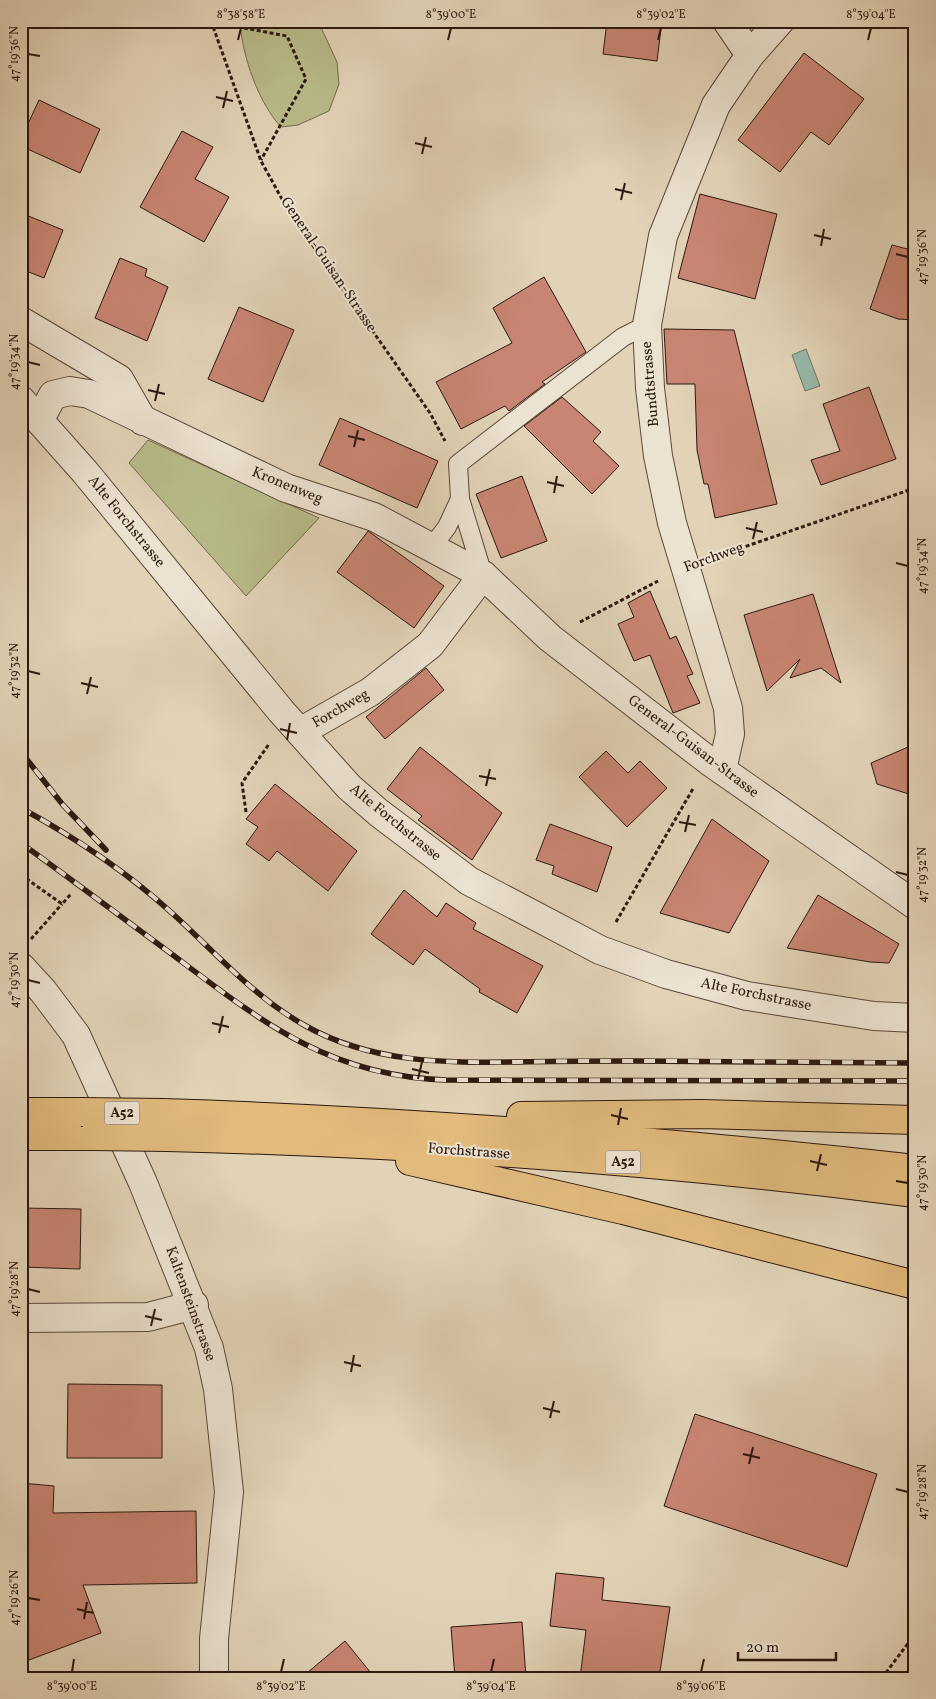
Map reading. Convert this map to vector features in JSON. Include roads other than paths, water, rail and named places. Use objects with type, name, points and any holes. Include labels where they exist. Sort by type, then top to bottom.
[{"type":"highway","name":"Forchstrasse","points":[[21,1112],[87,1124],[165,1125],[351,1120],[638,1141],[915,1169]]},
{"type":"highway","points":[[351,1120],[701,1114],[915,1120]]},
{"type":"highway","name":"Forchstrasse","points":[[21,1136],[87,1124]]},
{"type":"highway","name":"Forchstrasse","points":[[165,1125],[330,1142],[640,1164],[915,1193]]},
{"type":"highway","points":[[330,1142],[632,1212],[915,1285]]},
{"type":"street","points":[[727,21],[750,55]]},
{"type":"street","name":"Bundtstrasse","points":[[716,765],[730,734],[728,708],[684,568],[658,456],[650,388],[647,325],[663,236],[716,105],[750,55],[780,21]]},
{"type":"street","points":[[21,321],[119,379],[143,421]]},
{"type":"street","name":"Kronenweg","points":[[40,419],[52,395],[70,391],[89,394],[286,488],[374,518],[431,548]]},
{"type":"street","name":"Alte Forchstrasse","points":[[21,400],[40,419],[300,732],[349,787],[379,813],[469,881],[600,950],[666,974],[747,996],[874,1016],[915,1018]]},
{"type":"street","name":"General-Guisan-Strasse","points":[[431,548],[482,575],[550,638],[716,765],[915,905]]},
{"type":"street","name":"Forchweg","points":[[300,732],[370,692],[430,645],[482,575]]},
{"type":"street","name":"Kaltensteinstrasse","points":[[21,967],[43,991],[76,1035],[143,1183],[194,1305],[209,1348],[218,1389],[229,1492],[214,1639],[214,1678]]},
{"type":"street","points":[[21,1318],[148,1317],[194,1305]]},
{"type":"lane","points":[[482,575],[460,499],[458,464],[623,337],[647,325]]},
{"type":"lane","points":[[431,548],[447,526],[460,499]]},
{"type":"railway","points":[[21,752],[63,805],[106,850]]},
{"type":"railway","points":[[21,808],[61,831],[138,884],[251,987],[285,1014],[329,1038],[355,1047],[381,1054],[408,1058],[462,1062],[915,1063]]},
{"type":"railway","points":[[21,843],[205,979],[268,1023],[299,1041],[332,1056],[366,1068],[404,1076],[446,1080],[915,1081]]}]
